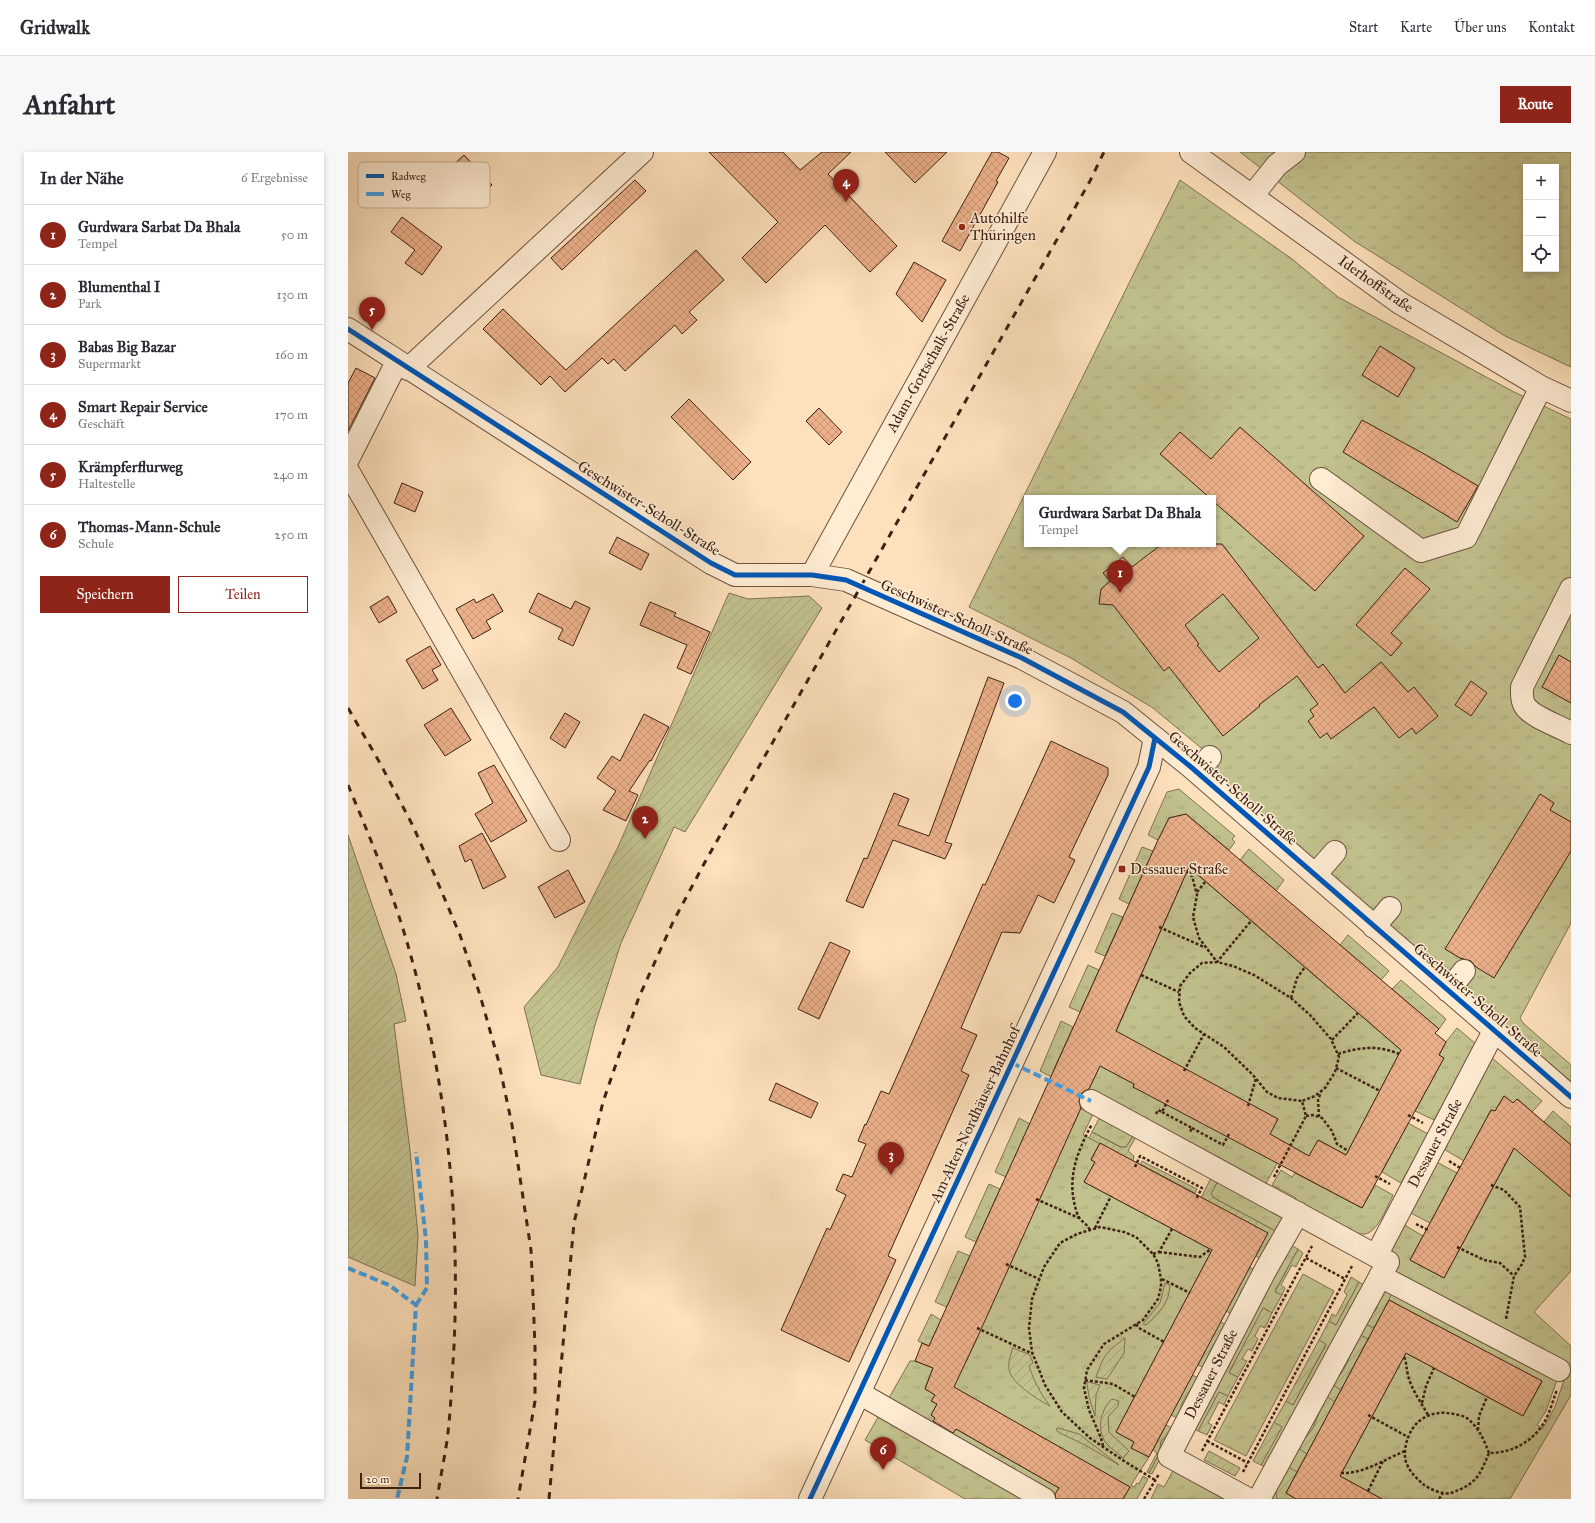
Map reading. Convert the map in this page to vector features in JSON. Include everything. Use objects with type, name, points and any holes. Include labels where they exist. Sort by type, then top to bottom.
[{"type":"street","points":[[348,459],[403,365],[642,152]]},
{"type":"street","name":"Adam-Gottschalk-Straße","points":[[812,575],[1045,152]]},
{"type":"street","name":"Iderhoffstraße","points":[[1191,152],[1400,303],[1541,387],[1571,401]]},
{"type":"street","points":[[1252,196],[1277,165],[1294,152]]},
{"type":"street","name":"Geschwister-Scholl-Straße","points":[[348,329],[711,563],[735,575],[812,575],[846,580],[1022,658],[1123,712],[1155,738],[1203,765],[1315,875],[1571,1097]]},
{"type":"street","points":[[1321,479],[1421,551],[1466,537],[1541,387]]},
{"type":"street","points":[[348,471],[560,840]]},
{"type":"street","points":[[1571,589],[1522,687],[1522,700],[1529,710],[1571,733]]},
{"type":"street","name":"Am Alten Nordhäuser Bahnhof","points":[[810,1499],[1150,767],[1155,738]]},
{"type":"street","points":[[1315,875],[1335,852]]},
{"type":"street","points":[[1374,927],[1390,908]]},
{"type":"street","points":[[1448,991],[1464,971]]},
{"type":"street","name":"Dessauer Straße","points":[[1259,1499],[1373,1260],[1494,1031]]},
{"type":"street","points":[[1091,1101],[1323,1227],[1496,1337],[1559,1370]]},
{"type":"street","name":"Dessauer Straße","points":[[1169,1456],[1266,1269],[1298,1213]]},
{"type":"street","points":[[859,1393],[1044,1499]]},
{"type":"street","points":[[1169,1456],[1241,1495]]},
{"type":"path","points":[[1183,868],[1192,876],[1197,893],[1194,917],[1199,938],[1217,962]]},
{"type":"path","points":[[1197,893],[1205,882]]},
{"type":"path","points":[[1217,962],[1251,922]]},
{"type":"path","points":[[1159,927],[1205,947]]},
{"type":"path","points":[[1217,962],[1233,966],[1254,975],[1291,998],[1310,1015],[1332,1040],[1338,1054],[1339,1057],[1336,1068],[1325,1088],[1315,1096],[1302,1101],[1278,1098],[1267,1092],[1256,1078],[1224,1047],[1195,1028],[1184,1016],[1179,1002],[1179,992],[1180,986],[1202,963],[1217,962]]},
{"type":"path","points":[[1291,998],[1297,978],[1305,968]]},
{"type":"path","points":[[1141,975],[1179,992]]},
{"type":"path","points":[[1332,1040],[1358,1013]]},
{"type":"path","points":[[1184,1071],[1204,1034]]},
{"type":"path","points":[[1338,1054],[1351,1050],[1372,1047],[1390,1050],[1399,1054]]},
{"type":"path","points":[[1336,1068],[1380,1091]]},
{"type":"path","points":[[1248,1106],[1256,1078]]},
{"type":"path","points":[[1319,1117],[1318,1100],[1321,1092]]},
{"type":"path","points":[[1154,1118],[1158,1110],[1162,1112],[1168,1100]]},
{"type":"path","points":[[1264,1195],[1306,1116],[1302,1101]]},
{"type":"path","points":[[1306,1116],[1313,1115],[1319,1117],[1332,1131],[1337,1144],[1348,1151]]},
{"type":"path","points":[[1192,1128],[1223,1145],[1229,1134]]},
{"type":"path","points":[[1089,1129],[1075,1160],[1071,1183],[1077,1214],[1087,1224],[1090,1230]]},
{"type":"path","points":[[1135,1167],[1140,1156],[1202,1188],[1196,1199]]},
{"type":"path","points":[[1491,1185],[1504,1190],[1520,1207],[1525,1257],[1514,1276],[1507,1316],[1496,1337]]},
{"type":"path","points":[[1094,1228],[1111,1196]]},
{"type":"path","points":[[1036,1199],[1080,1218]]},
{"type":"path","points":[[1103,1446],[1102,1438],[1089,1410],[1084,1388],[1087,1370],[1104,1344],[1143,1320],[1158,1298],[1161,1287],[1161,1279],[1158,1263],[1153,1254],[1136,1237],[1124,1232],[1100,1227],[1077,1234],[1060,1243],[1044,1267],[1032,1299],[1030,1328],[1033,1354],[1045,1385],[1062,1412],[1090,1438],[1155,1480]]},
{"type":"path","points":[[1192,1469],[1323,1227]]},
{"type":"path","points":[[1159,1252],[1172,1229]]},
{"type":"path","points":[[1457,1247],[1484,1260],[1500,1263],[1514,1276]]},
{"type":"path","points":[[1153,1254],[1159,1252],[1200,1257],[1211,1249]]},
{"type":"path","points":[[1306,1258],[1345,1279]]},
{"type":"path","points":[[1241,1495],[1248,1463],[1345,1279],[1373,1260]]},
{"type":"path","points":[[1006,1264],[1039,1279]]},
{"type":"path","points":[[1161,1279],[1190,1293]]},
{"type":"path","points":[[1136,1324],[1139,1328],[1164,1342]]},
{"type":"path","points":[[977,1328],[1033,1354]]},
{"type":"path","points":[[1404,1357],[1407,1362],[1410,1381],[1428,1415]]},
{"type":"path","points":[[1422,1403],[1426,1386],[1434,1368]]},
{"type":"path","points":[[1489,1453],[1509,1451],[1530,1440],[1545,1421],[1563,1373],[1559,1370]]},
{"type":"path","points":[[1085,1380],[1113,1384],[1135,1396]]},
{"type":"path","points":[[1478,1430],[1479,1416],[1487,1397]]},
{"type":"path","points":[[1448,1413],[1467,1417],[1478,1430],[1489,1453],[1477,1477],[1467,1487],[1447,1494],[1426,1487],[1415,1477],[1406,1462],[1405,1451],[1408,1437],[1415,1424],[1428,1415],[1448,1413]]},
{"type":"path","points":[[1368,1415],[1408,1437]]},
{"type":"path","points":[[1208,1441],[1248,1463]]},
{"type":"path","points":[[1341,1473],[1349,1474],[1372,1466],[1405,1451]]},
{"type":"path","points":[[1144,1499],[1169,1456]]},
{"type":"path","points":[[1368,1491],[1383,1461]]},
{"type":"path","points":[[1439,1499],[1443,1493]]},
{"type":"green space","points":[[1240,152],[1571,152],[1571,367],[1505,336],[1354,241]]},
{"type":"green space","points":[[1180,180],[1292,259],[1338,297],[1514,392],[1571,419],[1571,923],[1520,1018],[1523,1023],[1571,1065],[1571,1083],[1218,775],[1218,762],[1153,708],[1071,658],[969,607],[1024,496],[1024,547],[1216,547],[1216,495],[1024,495]]},
{"type":"green space","points":[[729,593],[748,599],[809,596],[822,608],[685,832],[674,827],[621,943],[595,1025],[580,1084],[541,1075],[524,1007],[558,967],[618,847]]},
{"type":"green space","points":[[1179,789],[1235,836],[1232,839],[1235,842],[1229,850],[1186,814],[1169,818],[1158,840],[1148,835],[1167,792]]},
{"type":"green space","points":[[348,835],[396,974],[406,1021],[394,1024],[410,1150],[418,1236],[415,1286],[348,1257]]},
{"type":"green space","points":[[1142,847],[1153,851],[1129,904],[1119,899]]},
{"type":"green space","points":[[1249,849],[1284,880],[1276,891],[1240,860]]},
{"type":"green space","points":[[1185,864],[1401,1050],[1346,1155],[1319,1140],[1309,1156],[1288,1144],[1264,1187],[1088,1091],[1097,1072],[1096,1063],[1134,1084],[1133,1087],[1270,1134],[1278,1119],[1115,1034],[1182,883]]},
{"type":"green space","points":[[1112,913],[1123,917],[1105,956],[1095,952]]},
{"type":"green space","points":[[1348,935],[1389,971],[1381,980],[1340,945]]},
{"type":"green space","points":[[1088,965],[1099,970],[1080,1012],[1069,1007]]},
{"type":"green space","points":[[1401,980],[1446,1019],[1439,1029],[1392,989]]},
{"type":"green space","points":[[1061,1021],[1073,1027],[1054,1069],[1054,1078],[1040,1071]]},
{"type":"green space","points":[[1457,1028],[1476,1044],[1434,1120],[1415,1111],[1444,1058],[1439,1055],[1446,1042]]},
{"type":"green space","points":[[1491,1057],[1542,1101],[1532,1112],[1518,1099],[1513,1103],[1504,1096],[1495,1111],[1491,1110],[1464,1161],[1442,1148]]},
{"type":"green space","points":[[1081,1108],[1093,1114],[1083,1135],[1100,1143],[1091,1159],[1095,1162],[1084,1182],[1212,1250],[1116,1432],[1134,1442],[1132,1448],[1149,1457],[1131,1485],[1134,1487],[1137,1483],[1139,1484],[1143,1476],[1148,1479],[1137,1499],[1123,1499],[1130,1487],[944,1382],[966,1362],[978,1336],[975,1334]]},
{"type":"green space","points":[[1553,1111],[1571,1127],[1571,1145],[1544,1122]]},
{"type":"green space","points":[[1102,1113],[1136,1132],[1126,1147],[1121,1147],[1092,1132]]},
{"type":"green space","points":[[1019,1118],[1030,1124],[1006,1177],[995,1172]]},
{"type":"green space","points":[[1408,1123],[1428,1134],[1401,1183],[1382,1172]]},
{"type":"green space","points":[[1092,1132],[1120,1147],[1126,1147],[1136,1132],[1138,1133],[1128,1151],[1134,1156],[1133,1161],[1089,1138]]},
{"type":"green space","points":[[1516,1145],[1526,1158],[1571,1197],[1571,1271],[1534,1312],[1571,1346],[1571,1395],[1510,1499],[1382,1499],[1340,1476],[1406,1353],[1523,1416],[1542,1382],[1389,1300],[1286,1493],[1296,1499],[1268,1499],[1383,1283],[1558,1377],[1546,1411],[1537,1425],[1543,1428],[1555,1407],[1565,1377],[1413,1287],[1391,1267],[1386,1252],[1401,1223],[1423,1236],[1410,1260],[1444,1278]]},
{"type":"green space","points":[[1142,1161],[1197,1189],[1195,1193],[1140,1164]]},
{"type":"green space","points":[[1435,1161],[1457,1173],[1430,1223],[1409,1212]]},
{"type":"green space","points":[[1281,1170],[1292,1177],[1295,1173],[1362,1208],[1375,1185],[1393,1195],[1382,1218],[1374,1228],[1365,1234],[1357,1233],[1294,1201],[1296,1198],[1272,1185]]},
{"type":"green space","points":[[1213,1174],[1220,1177],[1211,1194],[1214,1198],[1281,1234],[1278,1239],[1269,1240],[1265,1248],[1266,1253],[1262,1259],[1256,1256],[1267,1233],[1201,1198]]},
{"type":"green space","points":[[1220,1177],[1291,1215],[1281,1234],[1214,1198],[1211,1194]]},
{"type":"green space","points":[[989,1184],[1000,1189],[976,1242],[965,1237]]},
{"type":"green space","points":[[1287,1243],[1298,1249],[1275,1291],[1282,1295],[1272,1313],[1264,1308],[1229,1372],[1238,1377],[1228,1396],[1219,1392],[1198,1431],[1190,1426]]},
{"type":"green space","points":[[1298,1249],[1303,1253],[1296,1267],[1292,1265],[1281,1285],[1285,1288],[1282,1295],[1275,1292]]},
{"type":"green space","points":[[958,1251],[970,1256],[947,1307],[935,1302]]},
{"type":"green space","points":[[1249,1267],[1255,1270],[1253,1278],[1241,1291],[1233,1315],[1226,1311]]},
{"type":"green space","points":[[1303,1274],[1334,1291],[1246,1456],[1214,1440]]},
{"type":"green space","points":[[1351,1277],[1359,1282],[1336,1325],[1329,1321],[1332,1314],[1336,1316],[1347,1295],[1344,1292]]},
{"type":"green space","points":[[1359,1282],[1367,1287],[1268,1468],[1261,1465],[1281,1427],[1274,1422],[1286,1401],[1293,1405],[1326,1345],[1319,1340],[1329,1321],[1336,1325]]},
{"type":"green space","points":[[1165,1283],[1170,1285],[1168,1297],[1165,1303],[1151,1321],[1146,1325],[1143,1324],[1160,1303]]},
{"type":"green space","points":[[1393,1288],[1389,1300],[1374,1328],[1366,1324],[1369,1317],[1376,1310],[1383,1290]]},
{"type":"green space","points":[[1263,1308],[1272,1313],[1265,1328],[1260,1326],[1255,1336],[1258,1339],[1252,1351],[1248,1349],[1242,1359],[1247,1361],[1238,1377],[1229,1373]]},
{"type":"green space","points":[[931,1314],[941,1320],[929,1346],[918,1341]]},
{"type":"green space","points":[[1220,1322],[1227,1325],[1212,1347],[1203,1367],[1198,1365]]},
{"type":"green space","points":[[1360,1335],[1368,1339],[1341,1390],[1333,1385],[1344,1369]]},
{"type":"green space","points":[[1125,1338],[1124,1353],[1107,1379],[1096,1377],[1106,1354]]},
{"type":"green space","points":[[1319,1340],[1326,1344],[1293,1405],[1286,1401]]},
{"type":"green space","points":[[1013,1348],[1030,1355],[1033,1363],[1029,1366],[1033,1377],[1040,1392],[1050,1406],[1027,1392],[1013,1378],[1010,1373],[1009,1364]]},
{"type":"green space","points":[[910,1361],[915,1361],[933,1368],[925,1388],[935,1395],[932,1401],[937,1404],[931,1415],[935,1418],[933,1423],[951,1437],[956,1429],[1059,1488],[1062,1499],[965,1499],[865,1440]]},
{"type":"green space","points":[[1192,1375],[1199,1378],[1183,1401],[1177,1418],[1171,1415]]},
{"type":"green space","points":[[1088,1382],[1100,1385],[1096,1395],[1095,1416],[1089,1397]]},
{"type":"green space","points":[[1219,1392],[1228,1396],[1224,1405],[1219,1402],[1208,1423],[1212,1425],[1207,1435],[1198,1431]]},
{"type":"green space","points":[[1326,1396],[1335,1402],[1307,1454],[1298,1448],[1313,1428]]},
{"type":"green space","points":[[1112,1399],[1119,1401],[1118,1406],[1108,1417],[1109,1432],[1129,1451],[1123,1458],[1106,1443],[1101,1432],[1101,1420],[1105,1408]]},
{"type":"green space","points":[[1274,1422],[1282,1427],[1261,1465],[1253,1461]]},
{"type":"green space","points":[[1166,1425],[1172,1428],[1169,1434],[1161,1441],[1159,1454],[1149,1473],[1147,1472],[1157,1453],[1153,1450]]},
{"type":"green space","points":[[1058,1428],[1079,1434],[1119,1465],[1085,1445],[1058,1432],[1056,1429]]},
{"type":"green space","points":[[1169,1434],[1172,1436],[1152,1474],[1149,1473],[1159,1454],[1161,1441]]},
{"type":"green space","points":[[1209,1451],[1240,1468],[1235,1476],[1204,1460]]},
{"type":"green space","points":[[1287,1466],[1297,1472],[1286,1493],[1296,1499],[1277,1499],[1276,1492]]},
{"type":"green space","points":[[1174,1469],[1230,1499],[1151,1499],[1158,1484],[1164,1487]]},
{"type":"building","points":[[709,152],[783,152],[800,170],[822,152],[851,152],[828,174],[897,246],[870,272],[825,225],[766,283],[742,258],[778,222]]},
{"type":"building","points":[[885,152],[947,152],[915,183]]},
{"type":"building","points":[[992,152],[998,152],[1009,158],[996,181],[998,182],[960,251],[942,241]]},
{"type":"building","points":[[464,155],[471,162],[456,162]]},
{"type":"building","points":[[635,180],[646,191],[562,270],[551,258]]},
{"type":"building","points":[[402,217],[442,247],[422,275],[405,263],[415,250],[391,232]]},
{"type":"building","points":[[696,250],[724,280],[689,312],[697,320],[682,334],[675,325],[625,371],[614,359],[608,364],[602,358],[565,392],[550,376],[541,385],[483,329],[503,309],[566,370]]},
{"type":"building","points":[[914,262],[946,280],[922,322],[896,294]]},
{"type":"building","points":[[1380,346],[1415,368],[1398,397],[1362,375]]},
{"type":"building","points":[[356,368],[375,378],[348,431],[348,383]]},
{"type":"building","points":[[689,399],[751,462],[733,480],[671,417]]},
{"type":"building","points":[[819,408],[842,432],[829,445],[806,421]]},
{"type":"building","points":[[1362,420],[1426,455],[1478,486],[1457,522],[1343,452]]},
{"type":"building","points":[[1240,427],[1364,536],[1315,591],[1216,504],[1216,495],[1207,495],[1160,454],[1180,432],[1211,459]]},
{"type":"building","points":[[402,483],[423,492],[415,512],[394,503]]},
{"type":"building","points":[[617,537],[649,554],[641,570],[609,553]]},
{"type":"building","points":[[1216,544],[1222,544],[1318,668],[1323,664],[1345,693],[1381,662],[1408,692],[1414,687],[1438,716],[1416,734],[1412,728],[1399,738],[1374,707],[1331,739],[1327,733],[1320,738],[1308,721],[1314,716],[1310,710],[1318,704],[1297,676],[1259,705],[1260,706],[1223,736],[1169,667],[1164,671],[1113,605],[1099,604],[1101,589],[1110,581],[1103,573],[1123,557],[1132,567],[1158,547],[1216,547]],"holes":[[[1223,594],[1259,638],[1219,672],[1197,645],[1199,644],[1185,625]]]},
{"type":"building","points":[[1405,568],[1430,589],[1391,633],[1402,643],[1391,656],[1356,625]]},
{"type":"building","points":[[538,593],[571,609],[575,601],[590,608],[573,646],[558,639],[563,629],[529,612]]},
{"type":"building","points":[[493,594],[503,611],[486,621],[491,629],[473,639],[456,609],[474,599],[476,603]]},
{"type":"building","points":[[388,596],[397,612],[379,623],[370,607]]},
{"type":"building","points":[[650,602],[676,613],[674,616],[710,632],[691,674],[677,668],[687,645],[640,625]]},
{"type":"building","points":[[430,646],[441,665],[432,670],[438,680],[423,689],[406,660]]},
{"type":"building","points":[[1559,655],[1571,662],[1571,703],[1542,687]]},
{"type":"building","points":[[988,677],[1004,683],[945,842],[952,844],[945,859],[893,840],[863,908],[846,901],[864,858],[867,859],[894,793],[909,799],[898,825],[929,836]]},
{"type":"building","points":[[1471,681],[1487,693],[1471,716],[1455,705]]},
{"type":"building","points":[[451,708],[471,740],[445,756],[424,725]]},
{"type":"building","points":[[565,713],[580,722],[565,748],[550,738]]},
{"type":"building","points":[[644,714],[669,727],[651,761],[650,760],[629,791],[638,795],[626,821],[603,810],[616,791],[597,778],[612,756],[620,761]]},
{"type":"building","points":[[1051,741],[1108,768],[1108,775],[1069,857],[1075,860],[1054,903],[1038,895],[1020,933],[1002,932],[961,1028],[977,1035],[961,1071],[969,1075],[888,1256],[896,1260],[849,1362],[781,1330],[827,1228],[830,1230],[846,1195],[836,1190],[843,1174],[852,1177],[866,1144],[858,1141],[865,1124],[866,1125],[881,1091],[889,1094],[983,884],[985,885]]},
{"type":"building","points":[[494,765],[527,821],[491,842],[475,814],[493,803],[478,773]]},
{"type":"building","points":[[1540,794],[1554,803],[1550,810],[1571,822],[1571,851],[1494,978],[1476,967],[1471,961],[1460,958],[1445,949]]},
{"type":"building","points":[[1186,814],[1439,1029],[1435,1033],[1446,1042],[1439,1055],[1444,1058],[1362,1208],[1133,1087],[1134,1084],[1100,1066],[1089,1089],[1080,1095],[1079,1102],[1081,1108],[954,1387],[1130,1487],[1123,1499],[1056,1499],[1055,1494],[1059,1488],[956,1429],[953,1433],[933,1421],[935,1418],[931,1415],[937,1404],[931,1401],[935,1395],[925,1389],[933,1368],[915,1361],[922,1343],[929,1346],[1169,818]],"holes":[[[1189,867],[1401,1050],[1346,1155],[1318,1140],[1309,1156],[1270,1134],[1278,1119],[1116,1031]]]},
{"type":"building","points":[[482,833],[506,877],[483,889],[471,859],[465,862],[459,846]]},
{"type":"building","points":[[568,870],[585,902],[555,918],[538,887]]},
{"type":"building","points":[[830,942],[850,951],[819,1019],[798,1009]]},
{"type":"building","points":[[776,1083],[818,1103],[811,1118],[769,1100]]},
{"type":"building","points":[[1504,1096],[1513,1103],[1517,1099],[1571,1145],[1571,1197],[1514,1148],[1444,1278],[1410,1260],[1491,1110],[1495,1111]]},
{"type":"building","points":[[1100,1143],[1268,1233],[1149,1457],[1131,1448],[1134,1442],[1116,1432],[1212,1250],[1084,1182],[1095,1162],[1091,1160]]},
{"type":"building","points":[[1389,1300],[1542,1381],[1523,1416],[1406,1353],[1340,1476],[1382,1499],[1296,1499],[1286,1493]]},
{"type":"railway","points":[[549,1499],[574,1223],[603,1102],[639,997],[673,922],[705,862],[1090,181],[1104,152]]},
{"type":"railway","points":[[348,708],[380,763],[413,826],[435,876],[460,935],[480,995],[498,1059],[512,1125],[531,1250],[535,1347],[535,1401],[518,1499]]},
{"type":"railway","points":[[348,785],[375,850],[406,938],[424,1007],[442,1103],[453,1200],[455,1297],[454,1346],[448,1429],[437,1499]]},
{"type":"marked path","points":[[1012,1063],[1091,1101]]},
{"type":"marked path","points":[[416,1152],[426,1240],[427,1288],[416,1305]]},
{"type":"marked path","points":[[348,1268],[389,1285],[416,1305],[407,1457],[397,1499]]},
{"type":"cycle path","points":[[348,329],[711,563],[735,575],[812,575],[846,580],[1022,658],[1123,712],[1191,767],[1571,1097]]},
{"type":"cycle path","points":[[810,1499],[1149,767],[1155,738]]},
{"type":"place","name":"Smart Repair Service","points":[[846,202]]},
{"type":"place","name":"Autohilfe Thüringen","points":[[962,227]]},
{"type":"place","name":"Krämpferflurweg","points":[[372,330]]},
{"type":"place","name":"Gurdwara Sarbat Da Bhala","points":[[1120,593]]},
{"type":"place","name":"Blumenthal I","points":[[645,839]]},
{"type":"place","name":"Dessauer Straße","points":[[1122,869]]},
{"type":"place","name":"Babas Big Bazar","points":[[891,1175]]},
{"type":"place","name":"Thomas-Mann-Schule","points":[[883,1470]]}]
